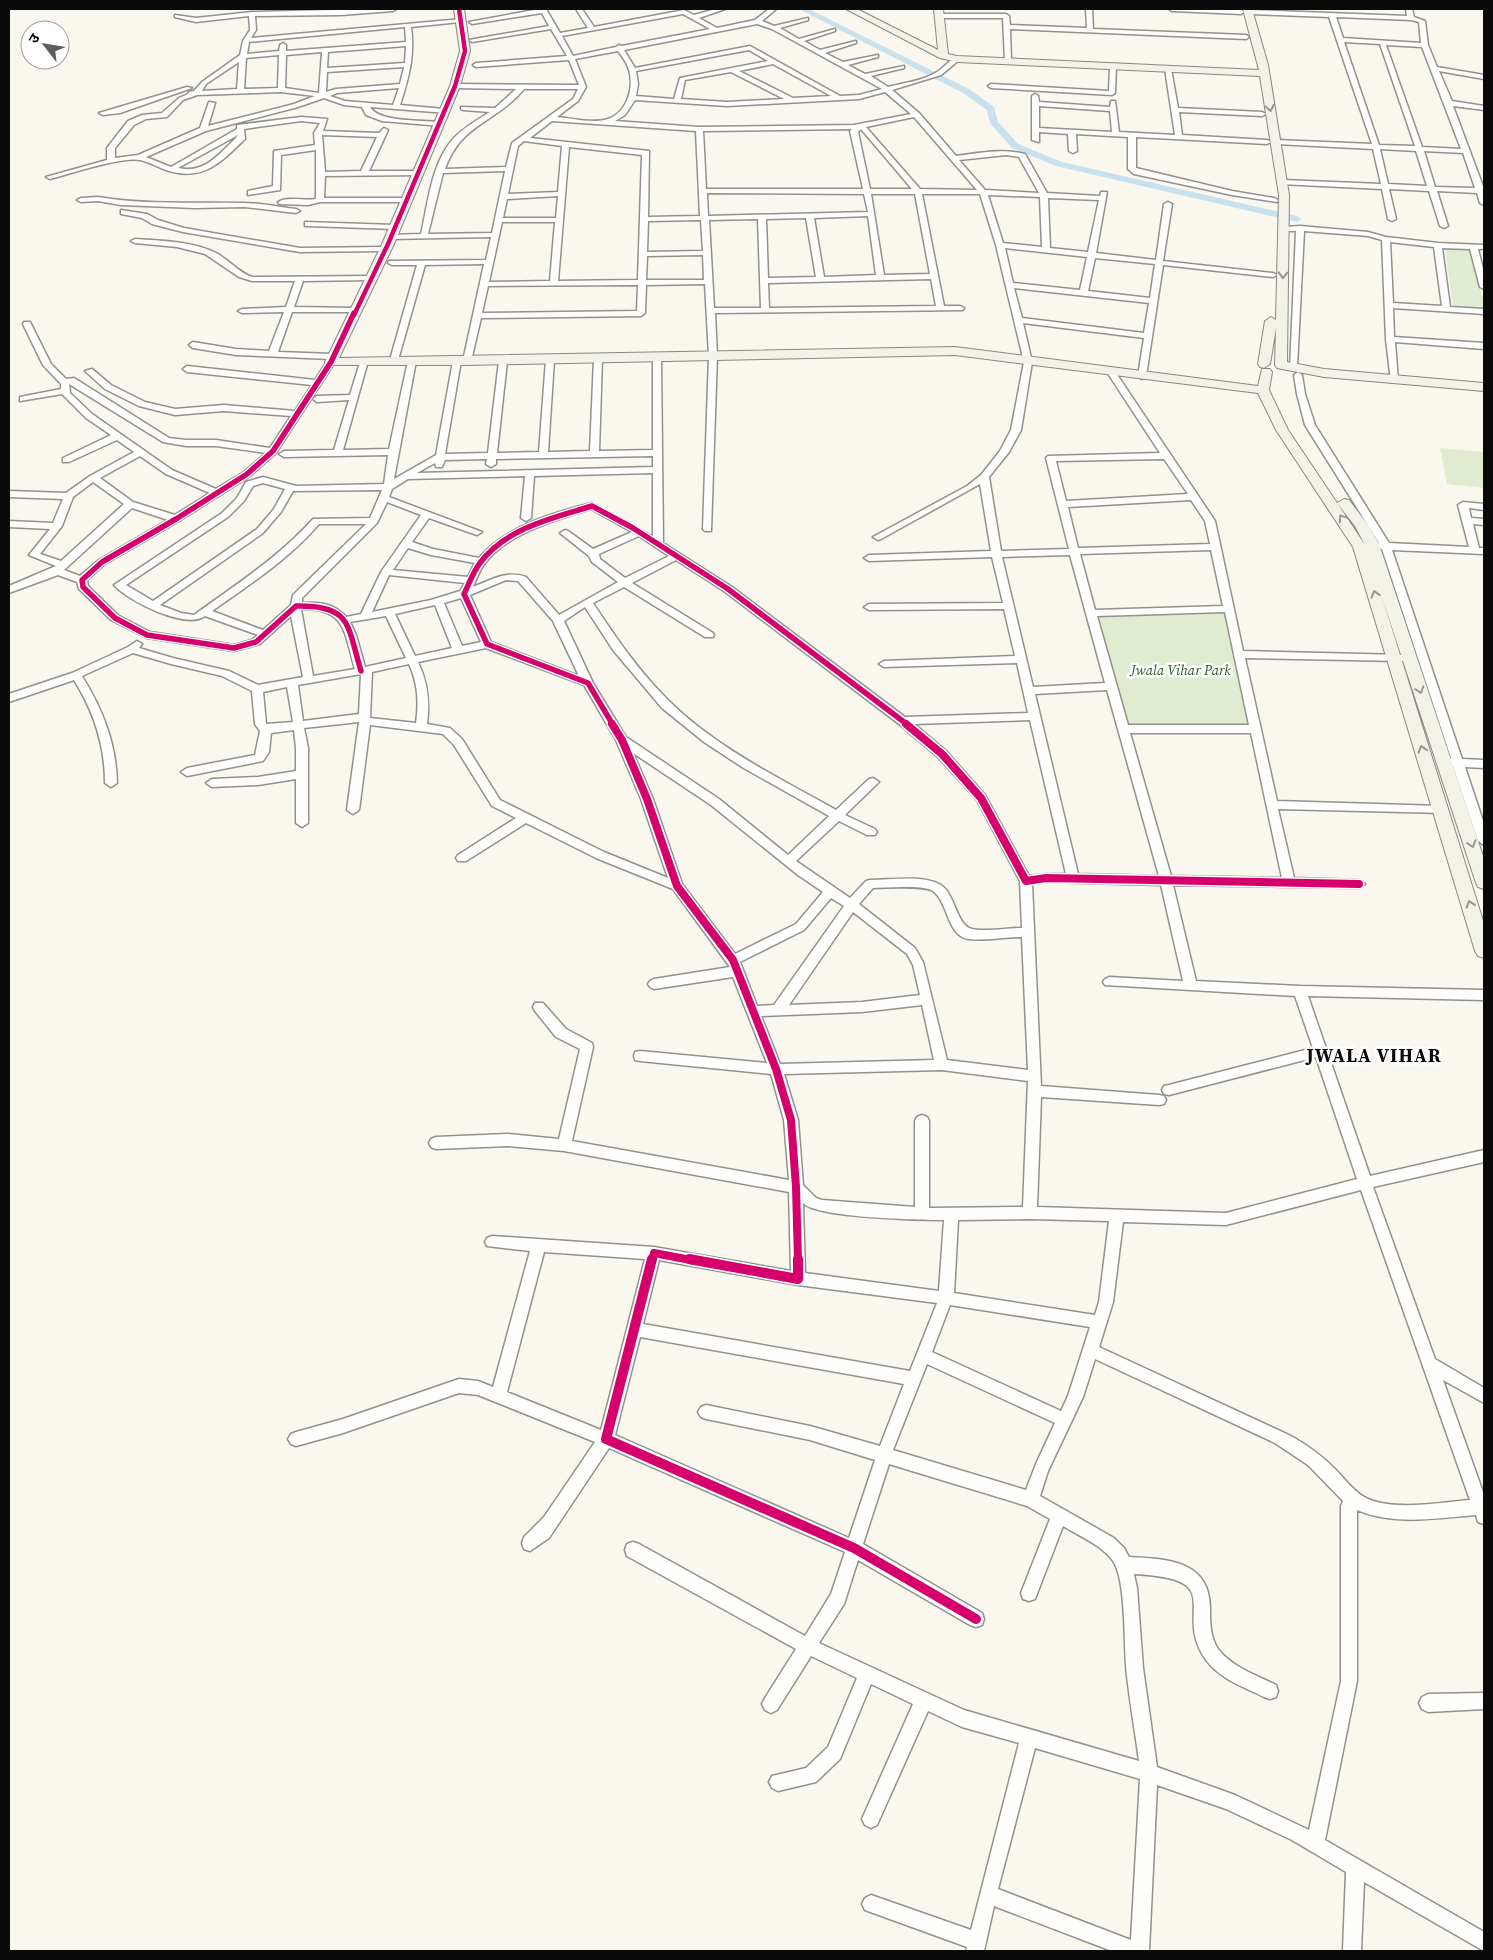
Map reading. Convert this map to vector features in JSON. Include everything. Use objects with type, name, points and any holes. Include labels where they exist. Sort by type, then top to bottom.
[{"type":"main road","points":[[851,9],[942,56],[957,59],[1260,73]]},
{"type":"main road","points":[[1245,10],[1246,37],[1260,73],[1262,114],[1283,182],[1278,202]]},
{"type":"main road","points":[[1245,10],[1260,73],[1272,142],[1281,227],[1282,310],[1277,402],[1288,429],[1361,525],[1371,544],[1441,810],[1484,951]]},
{"type":"main road","points":[[940,12],[942,56]]},
{"type":"main road","points":[[460,14],[465,51],[461,86],[444,111],[417,173],[396,234],[385,249],[334,360],[504,361],[955,351],[1028,362],[1263,390]]},
{"type":"main road","points":[[1279,370],[1270,333],[1273,275],[1281,227]]},
{"type":"main road","points":[[1279,370],[1484,387]]},
{"type":"main road","points":[[1263,390],[1279,370]]},
{"type":"main road","points":[[1263,390],[1282,430],[1371,544]]},
{"type":"main road","points":[[1402,658],[1451,762],[1484,882]]},
{"type":"street","points":[[177,16],[196,20],[252,14],[341,13],[392,9]]},
{"type":"street","points":[[579,9],[592,29]]},
{"type":"street","points":[[694,17],[722,9]]},
{"type":"street","points":[[476,65],[571,58],[619,47],[757,22],[774,9]]},
{"type":"street","points":[[1089,9],[1090,30]]},
{"type":"street","points":[[1172,9],[1245,10],[1411,18],[1422,21],[1425,45],[1449,103],[1482,191],[1484,202]]},
{"type":"street","points":[[1409,9],[1411,18]]},
{"type":"street","points":[[472,22],[544,10],[571,58],[583,87]]},
{"type":"street","points":[[559,35],[682,10],[714,29]]},
{"type":"street","points":[[940,12],[1006,12],[1008,61]]},
{"type":"street","points":[[240,92],[243,56],[253,30],[252,14]]},
{"type":"street","points":[[248,40],[408,24],[460,14]]},
{"type":"street","points":[[1332,15],[1376,146],[1392,219]]},
{"type":"street","points":[[774,28],[806,19]]},
{"type":"street","points":[[757,22],[798,40],[864,76],[887,90],[916,115],[983,192],[1000,245],[1010,285],[1028,362],[1016,430],[1004,452],[984,477],[970,488],[878,537]]},
{"type":"street","points":[[396,107],[409,65],[411,44],[408,24]]},
{"type":"street","points":[[472,40],[554,27]]},
{"type":"street","points":[[1008,27],[1246,37]]},
{"type":"street","points":[[798,40],[833,30]]},
{"type":"street","points":[[281,90],[282,36]]},
{"type":"street","points":[[1340,40],[1425,45]]},
{"type":"street","points":[[820,52],[854,42]]},
{"type":"street","points":[[1382,42],[1444,226]]},
{"type":"street","points":[[103,113],[117,111],[204,83],[236,63],[243,56],[411,44]]},
{"type":"street","points":[[604,122],[615,120],[633,98],[633,70],[619,47]]},
{"type":"street","points":[[633,70],[750,48],[839,98]]},
{"type":"street","points":[[322,95],[325,51]]},
{"type":"street","points":[[842,64],[876,56]]},
{"type":"street","points":[[633,98],[727,104],[859,97],[938,74],[957,59]]},
{"type":"street","points":[[677,102],[682,79],[774,62]]},
{"type":"street","points":[[323,70],[409,65]]},
{"type":"street","points":[[1113,66],[1112,93],[1116,134]]},
{"type":"street","points":[[864,76],[902,67]]},
{"type":"street","points":[[1434,68],[1484,77]]},
{"type":"street","points":[[1168,69],[1178,137]]},
{"type":"street","points":[[732,70],[792,101]]},
{"type":"street","points":[[110,161],[111,148],[131,123],[145,117],[164,115],[181,99],[196,93],[204,83]]},
{"type":"street","points":[[50,177],[110,161],[140,157],[203,130],[296,106],[336,91],[403,86]]},
{"type":"street","points":[[461,86],[583,87]]},
{"type":"street","points":[[424,236],[440,171],[446,156],[456,140],[513,98],[522,86]]},
{"type":"street","points":[[991,86],[1112,93]]},
{"type":"street","points":[[438,475],[440,457],[462,361],[477,316],[515,145],[576,100],[583,87]]},
{"type":"street","points":[[1034,88],[1036,140]]},
{"type":"street","points":[[178,92],[281,90],[322,95],[344,103],[444,111]]},
{"type":"street","points":[[203,130],[211,103]]},
{"type":"street","points":[[1449,103],[1484,108]]},
{"type":"street","points":[[1035,104],[1114,109]]},
{"type":"street","points":[[365,105],[366,110],[374,116],[392,120],[438,124]]},
{"type":"street","points":[[463,108],[498,110]]},
{"type":"street","points":[[1174,110],[1262,114]]},
{"type":"street","points":[[550,119],[699,129],[861,125],[916,115]]},
{"type":"street","points":[[172,169],[240,130],[240,127],[308,119],[324,121],[318,133],[321,174],[320,200]]},
{"type":"street","points":[[364,173],[380,135],[392,120]]},
{"type":"street","points":[[861,125],[854,131],[872,214],[880,278]]},
{"type":"street","points":[[861,125],[918,192],[941,309]]},
{"type":"street","points":[[699,129],[712,356],[708,529]]},
{"type":"street","points":[[140,157],[172,169],[192,172],[208,167],[238,142],[242,137],[240,130]]},
{"type":"street","points":[[1036,130],[1466,151]]},
{"type":"street","points":[[1072,132],[1073,151]]},
{"type":"street","points":[[318,133],[380,135]]},
{"type":"street","points":[[1132,135],[1132,169],[1136,172],[1278,202]]},
{"type":"street","points":[[477,316],[641,313],[646,153],[522,139]]},
{"type":"street","points":[[554,284],[566,144]]},
{"type":"street","points":[[251,193],[277,188],[277,153],[319,147]]},
{"type":"street","points":[[954,159],[997,153],[1022,156],[1044,195],[1046,250]]},
{"type":"street","points":[[440,171],[509,169]]},
{"type":"street","points":[[321,174],[417,173]]},
{"type":"street","points":[[1283,182],[1482,191]]},
{"type":"street","points":[[702,191],[983,192],[1104,196],[1084,293]]},
{"type":"street","points":[[503,197],[562,194]]},
{"type":"street","points":[[81,200],[98,199],[195,206],[245,205],[274,210],[296,211]]},
{"type":"street","points":[[274,210],[279,202],[407,200]]},
{"type":"street","points":[[1142,376],[1168,204]]},
{"type":"street","points":[[124,212],[144,216],[155,222],[184,230],[300,250],[385,249]]},
{"type":"street","points":[[644,219],[872,214]]},
{"type":"street","points":[[810,216],[820,279]]},
{"type":"street","points":[[762,217],[765,311]]},
{"type":"street","points":[[498,220],[559,220]]},
{"type":"street","points":[[308,224],[424,236],[495,235]]},
{"type":"street","points":[[1281,227],[1368,234],[1386,239],[1438,245],[1484,247]]},
{"type":"street","points":[[1300,228],[1295,312],[1279,370],[1301,394],[1310,425],[1371,544],[1451,762],[1484,841]]},
{"type":"street","points":[[1386,239],[1390,339],[1394,380]]},
{"type":"street","points":[[135,241],[166,244],[203,251],[215,256],[246,278],[371,278]]},
{"type":"street","points":[[1000,245],[1273,275]]},
{"type":"street","points":[[1438,245],[1446,309]]},
{"type":"street","points":[[1473,246],[1484,287]]},
{"type":"street","points":[[643,254],[706,253]]},
{"type":"street","points":[[394,360],[422,262]]},
{"type":"street","points":[[392,263],[489,262]]},
{"type":"street","points":[[764,281],[934,276]]},
{"type":"street","points":[[273,354],[300,279]]},
{"type":"street","points":[[484,284],[708,282]]},
{"type":"street","points":[[1010,285],[1154,301]]},
{"type":"street","points":[[1389,305],[1484,312]]},
{"type":"street","points":[[710,312],[960,308]]},
{"type":"street","points":[[242,311],[290,309],[356,310]]},
{"type":"street","points":[[1282,310],[1295,312]]},
{"type":"street","points":[[1018,320],[1149,336]]},
{"type":"street","points":[[27,324],[47,365],[65,387],[69,398],[89,416],[169,472],[217,493]]},
{"type":"street","points":[[1390,339],[1484,346]]},
{"type":"street","points":[[193,345],[236,352],[334,360]]},
{"type":"street","points":[[657,358],[659,535],[676,556],[728,589],[908,720],[942,754],[981,798],[1036,879],[1028,932],[1035,1076],[1030,1213]]},
{"type":"street","points":[[594,454],[598,359]]},
{"type":"street","points":[[334,360],[273,451],[247,474],[176,519],[102,562],[82,580],[83,588],[115,618],[147,635],[234,648],[248,645],[265,634],[374,521],[388,487],[393,452],[412,361]]},
{"type":"street","points":[[543,454],[550,360]]},
{"type":"street","points":[[338,453],[364,361]]},
{"type":"street","points":[[490,474],[504,361]]},
{"type":"street","points":[[186,369],[317,383]]},
{"type":"street","points":[[89,371],[108,388],[142,404],[175,412],[224,408],[297,414]]},
{"type":"street","points":[[1111,372],[1210,521],[1290,884]]},
{"type":"street","points":[[23,399],[65,387],[71,380],[166,440],[186,443],[216,442],[273,451]]},
{"type":"street","points":[[318,399],[354,397]]},
{"type":"street","points":[[66,460],[117,436]]},
{"type":"street","points":[[9,494],[68,496],[93,478],[141,452]]},
{"type":"street","points":[[284,454],[393,452]]},
{"type":"street","points":[[374,521],[316,521],[302,540],[257,577],[196,618],[187,618],[153,606],[119,585],[225,514],[240,499],[248,484],[263,480],[296,490],[388,487],[440,457],[657,453]]},
{"type":"street","points":[[1167,456],[1051,458],[1064,504],[1074,551],[1166,881],[1191,986]]},
{"type":"street","points":[[406,476],[657,470]]},
{"type":"street","points":[[526,518],[530,472]]},
{"type":"street","points":[[984,477],[996,553],[1073,880]]},
{"type":"street","points":[[93,478],[130,504],[176,519]]},
{"type":"street","points":[[153,606],[260,531],[278,510],[290,488]]},
{"type":"street","points":[[68,496],[67,505],[57,526],[34,555],[82,580]]},
{"type":"street","points":[[384,498],[426,515],[477,532]]},
{"type":"street","points":[[1064,504],[1194,498]]},
{"type":"street","points":[[9,590],[60,568],[130,504]]},
{"type":"street","points":[[1371,544],[1480,551],[1463,505],[1484,507]]},
{"type":"street","points":[[487,644],[464,594],[482,561],[494,547],[538,522],[592,506],[639,532],[659,535]]},
{"type":"street","points":[[365,616],[386,572],[408,544],[426,515]]},
{"type":"street","points":[[1467,520],[1484,522]]},
{"type":"street","points":[[9,524],[57,526]]},
{"type":"street","points":[[594,556],[599,550],[639,532]]},
{"type":"street","points":[[564,533],[624,582],[709,635]]},
{"type":"street","points":[[408,544],[431,552],[482,561]]},
{"type":"street","points":[[869,558],[1215,547]]},
{"type":"street","points":[[558,620],[587,602],[676,556]]},
{"type":"street","points":[[386,572],[470,580]]},
{"type":"street","points":[[345,620],[438,601],[464,594],[502,578],[517,576],[522,579],[558,620],[588,683],[622,740],[647,799],[677,886],[736,966],[776,1070],[791,1120],[796,1187],[798,1279]]},
{"type":"street","points":[[438,601],[458,650]]},
{"type":"street","points":[[297,602],[328,608],[337,612],[345,620],[364,671],[365,719],[353,810]]},
{"type":"street","points":[[297,602],[308,680]]},
{"type":"street","points":[[587,602],[617,648],[666,705],[708,738],[746,764],[838,816],[871,832]]},
{"type":"street","points":[[869,608],[1008,606]]},
{"type":"street","points":[[1092,613],[1229,609]]},
{"type":"street","points":[[203,612],[265,634]]},
{"type":"street","points":[[389,612],[412,660],[423,689],[424,704],[421,727]]},
{"type":"street","points":[[9,698],[76,675],[132,649],[147,635]]},
{"type":"street","points":[[132,649],[172,661],[225,673],[257,689],[364,671],[487,644],[588,683]]},
{"type":"street","points":[[1239,654],[1402,658]]},
{"type":"street","points":[[884,664],[1021,659]]},
{"type":"street","points":[[76,675],[102,722],[112,760],[111,783]]},
{"type":"street","points":[[292,683],[302,748],[302,823]]},
{"type":"street","points":[[1029,691],[1112,686]]},
{"type":"street","points":[[257,689],[260,724],[266,728],[365,719],[446,730],[458,742],[496,803],[600,855],[677,886]]},
{"type":"street","points":[[908,720],[1034,716]]},
{"type":"street","points":[[187,772],[259,758],[263,752],[266,728]]},
{"type":"street","points":[[1123,729],[1255,729]]},
{"type":"street","points":[[622,740],[715,802],[789,861],[912,950],[919,964],[942,1066]]},
{"type":"street","points":[[1451,762],[1484,764]]},
{"type":"street","points":[[212,783],[258,781],[302,774]]},
{"type":"street","points":[[789,861],[874,782]]},
{"type":"street","points":[[1272,805],[1441,810]]},
{"type":"street","points":[[462,858],[525,818]]},
{"type":"street","points":[[1036,879],[1359,884]]},
{"type":"street","points":[[778,1010],[851,905],[870,884],[931,885],[942,892],[959,928],[964,932],[976,934],[1028,932]]},
{"type":"street","points":[[654,984],[736,966],[800,927],[830,891]]},
{"type":"street","points":[[1109,982],[1300,991],[1484,995]]},
{"type":"street","points":[[1090,1350],[1280,1438],[1306,1453],[1325,1469],[1356,1505],[1384,1511],[1483,1512],[1365,1183],[1300,991]]},
{"type":"street","points":[[754,1011],[862,1007],[927,999]]},
{"type":"street","points":[[539,1008],[561,1033],[587,1047],[564,1145]]},
{"type":"street","points":[[1169,1090],[1320,1051]]},
{"type":"street","points":[[640,1056],[776,1070],[942,1066],[1035,1076]]},
{"type":"street","points":[[1035,1091],[1159,1100]]},
{"type":"street","points":[[922,1120],[922,1214]]},
{"type":"street","points":[[436,1143],[508,1140],[564,1145],[796,1187],[811,1202],[822,1206],[951,1215],[1030,1213],[1226,1219],[1365,1183],[1484,1156]]},
{"type":"street","points":[[771,1704],[838,1598],[884,1455],[946,1298],[951,1215]]},
{"type":"street","points":[[1031,1499],[1041,1469],[1075,1397],[1100,1322],[1106,1302],[1117,1215]]},
{"type":"street","points":[[492,1242],[654,1253],[798,1279],[946,1298],[1100,1322]]},
{"type":"street","points":[[498,1396],[538,1245]]},
{"type":"street","points":[[530,1543],[550,1523],[606,1439],[654,1253]]},
{"type":"street","points":[[634,1328],[914,1379]]},
{"type":"street","points":[[923,1355],[1064,1420]]},
{"type":"street","points":[[1430,1364],[1484,1396]]},
{"type":"street","points":[[296,1439],[343,1426],[459,1386],[478,1388],[606,1439],[854,1548],[976,1620]]},
{"type":"street","points":[[706,1412],[810,1433],[1031,1499],[1108,1544],[1118,1554],[1124,1565],[1129,1588],[1135,1668],[1149,1773],[1140,1951]]},
{"type":"street","points":[[1315,1844],[1349,1681],[1356,1505]]},
{"type":"street","points":[[1029,1594],[1059,1515]]},
{"type":"street","points":[[633,1550],[807,1646],[962,1718],[1149,1773],[1229,1801],[1298,1834],[1484,1942]]},
{"type":"street","points":[[1124,1565],[1153,1566],[1175,1571],[1188,1577],[1199,1586],[1202,1596],[1202,1628],[1213,1654],[1234,1672],[1270,1691]]},
{"type":"street","points":[[778,1782],[810,1776],[834,1752],[866,1674]]},
{"type":"street","points":[[871,1819],[924,1700]]},
{"type":"street","points":[[1428,1703],[1484,1701]]},
{"type":"street","points":[[871,1904],[976,1946],[1029,1738]]},
{"type":"street","points":[[1352,1951],[1355,1867]]},
{"type":"street","points":[[988,1894],[1135,1951]]},
{"type":"green space","points":[[1445,247],[1469,248],[1482,296],[1484,296],[1484,310],[1453,307]]},
{"type":"green space","points":[[1440,448],[1484,452],[1484,488],[1447,484]]},
{"type":"green space","name":"Jwala Vihar Park","points":[[1229,609],[1255,729],[1123,729],[1092,613]]},
{"type":"waterway","points":[[803,9],[966,91],[991,109],[994,123],[1015,146],[1059,164],[1297,219]]},
{"type":"cycle path","points":[[361,671],[347,626],[336,612],[328,608],[296,606],[256,642],[234,648],[147,635],[115,618],[83,587],[82,580],[102,562],[176,519],[247,474],[273,451],[331,362],[388,244],[455,86],[465,51],[459,9]]},
{"type":"cycle path","points":[[976,1619],[854,1548],[606,1439],[654,1253],[798,1279],[796,1187],[791,1120],[776,1069],[733,960],[677,886],[647,799],[622,740],[588,683],[487,644],[464,594],[479,564],[494,547],[538,522],[592,506],[633,528],[728,589],[903,721],[942,754],[981,798],[1026,881],[1046,878],[1359,884]]},
{"type":"district","name":"JWALA VIHAR","points":[[1374,1055]]}]
